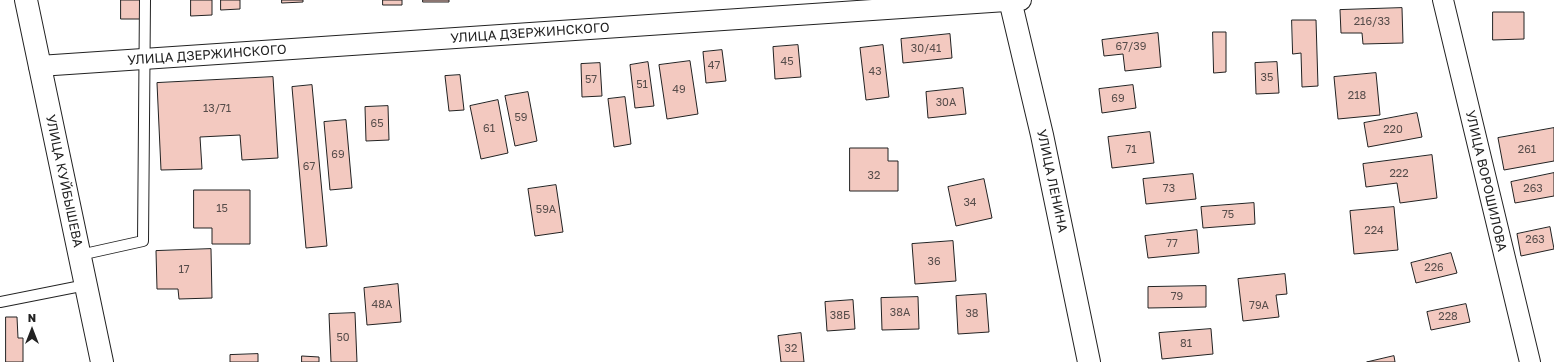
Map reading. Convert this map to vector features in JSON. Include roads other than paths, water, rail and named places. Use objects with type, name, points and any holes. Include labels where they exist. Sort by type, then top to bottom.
[{"type":"main road","name":"УЛИЦА КУЙБЫШЕВА","points":[[26,0],[102,362]]},
{"type":"main road","name":"УЛИЦА ЛЕНИНА","points":[[1014,0],[1089,362]]},
{"type":"street","name":"УЛИЦА ДЗЕРЖИНСКОГО","points":[[39,66],[1014,0]]},
{"type":"street","name":"УЛИЦА ВОРОШИЛОВА","points":[[1443,0],[1530,362]]},
{"type":"lane","points":[[80,255],[143,241],[146,0]]},
{"type":"lane","points":[[0,302],[86,285]]}]
